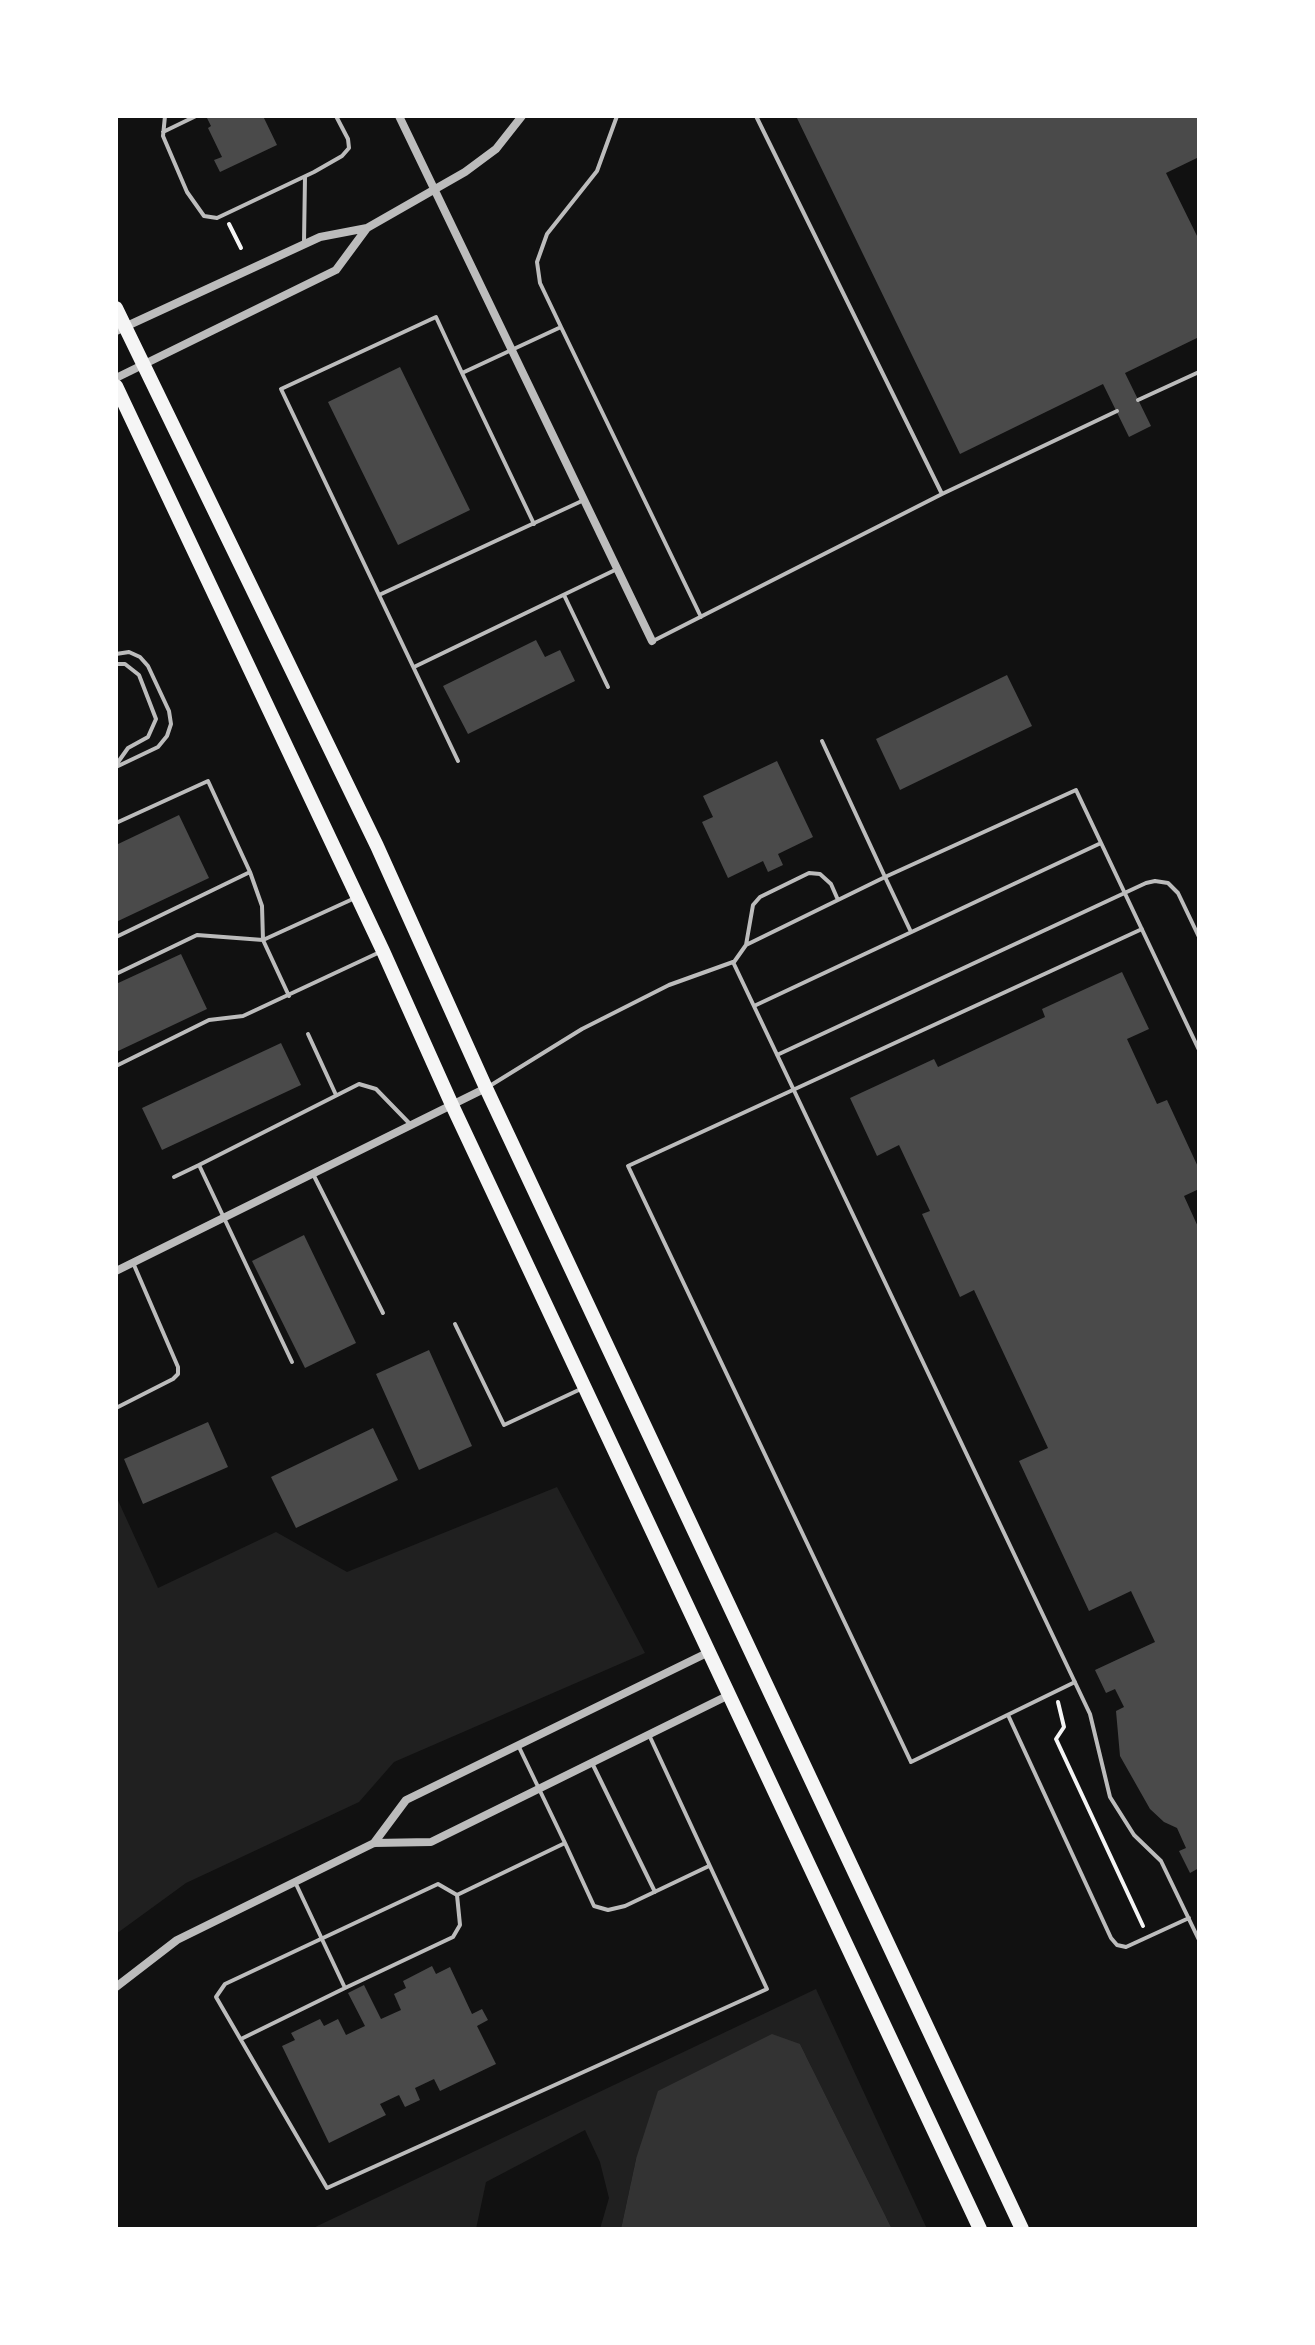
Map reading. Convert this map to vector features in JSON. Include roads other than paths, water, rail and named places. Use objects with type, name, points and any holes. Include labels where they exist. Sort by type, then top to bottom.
[{"type":"main road","points":[[116,308],[120,329],[145,365],[377,846],[486,1088],[1022,2229]]},
{"type":"main road","points":[[116,386],[980,2229]]},
{"type":"street","points":[[399,116],[652,641]]},
{"type":"street","points":[[120,329],[320,237],[367,228],[465,172],[496,149],[522,116]]},
{"type":"street","points":[[116,378],[336,270],[367,228]]},
{"type":"street","points":[[116,1271],[486,1088]]},
{"type":"street","points":[[374,1843],[406,1800],[710,1652]]},
{"type":"street","points":[[116,1987],[177,1940],[374,1843],[431,1842],[730,1694]]},
{"type":"lane","points":[[165,116],[163,132],[187,192],[204,216],[217,218],[342,156],[349,148],[348,139],[336,116]]},
{"type":"lane","points":[[163,132],[196,116]]},
{"type":"lane","points":[[617,116],[597,171],[547,234],[537,262],[540,283],[701,617]]},
{"type":"lane","points":[[756,116],[942,494]]},
{"type":"lane","points":[[303,245],[305,177]]},
{"type":"lane","points":[[458,761],[281,389],[436,317],[534,524]]},
{"type":"lane","points":[[462,373],[561,327]]},
{"type":"lane","points":[[1138,400],[1199,372]]},
{"type":"lane","points":[[652,641],[942,494],[1117,411]]},
{"type":"lane","points":[[379,595],[584,500]]},
{"type":"lane","points":[[414,667],[618,569]]},
{"type":"lane","points":[[564,595],[608,687]]},
{"type":"lane","points":[[116,654],[129,652],[140,657],[148,666],[169,711],[171,724],[167,736],[158,747],[116,766]]},
{"type":"lane","points":[[116,664],[125,664],[139,675],[156,719],[148,737],[128,748],[116,766]]},
{"type":"lane","points":[[822,741],[911,932]]},
{"type":"lane","points":[[116,823],[208,781],[250,872],[262,906],[263,940],[289,996]]},
{"type":"lane","points":[[486,1088],[582,1029],[669,985],[733,962],[746,945],[885,877],[1076,790],[1199,1050]]},
{"type":"lane","points":[[754,1006],[1101,843]]},
{"type":"lane","points":[[116,937],[250,872]]},
{"type":"lane","points":[[746,945],[753,905],[760,897],[809,873],[820,874],[831,884],[838,900]]},
{"type":"lane","points":[[777,1055],[1146,883],[1168,883],[1178,893],[1199,937]]},
{"type":"lane","points":[[116,974],[197,935],[263,940],[357,897]]},
{"type":"lane","points":[[1075,1682],[911,1762],[628,1166],[1142,929]]},
{"type":"lane","points":[[116,1066],[209,1020],[243,1016],[383,951]]},
{"type":"lane","points":[[733,962],[1075,1682],[1093,1723],[1110,1797],[1134,1835],[1161,1861],[1199,1940]]},
{"type":"lane","points":[[308,1034],[336,1095]]},
{"type":"lane","points":[[174,1177],[359,1084],[376,1089],[412,1125]]},
{"type":"lane","points":[[199,1165],[292,1362]]},
{"type":"lane","points":[[313,1174],[383,1313]]},
{"type":"lane","points":[[116,1408],[178,1374],[178,1367],[133,1262]]},
{"type":"lane","points":[[455,1324],[504,1425],[585,1387]]},
{"type":"lane","points":[[1008,1715],[1111,1938],[1117,1945],[1126,1947],[1189,1918]]},
{"type":"lane","points":[[457,1895],[438,1884],[225,1984],[216,1997],[327,2188],[767,1989],[649,1735]]},
{"type":"lane","points":[[518,1745],[594,1906],[608,1910],[625,1906],[710,1866]]},
{"type":"lane","points":[[592,1763],[655,1892]]},
{"type":"lane","points":[[457,1895],[565,1843]]},
{"type":"lane","points":[[295,1882],[345,1988]]},
{"type":"lane","points":[[241,2039],[453,1937],[460,1925],[457,1895]]}]
